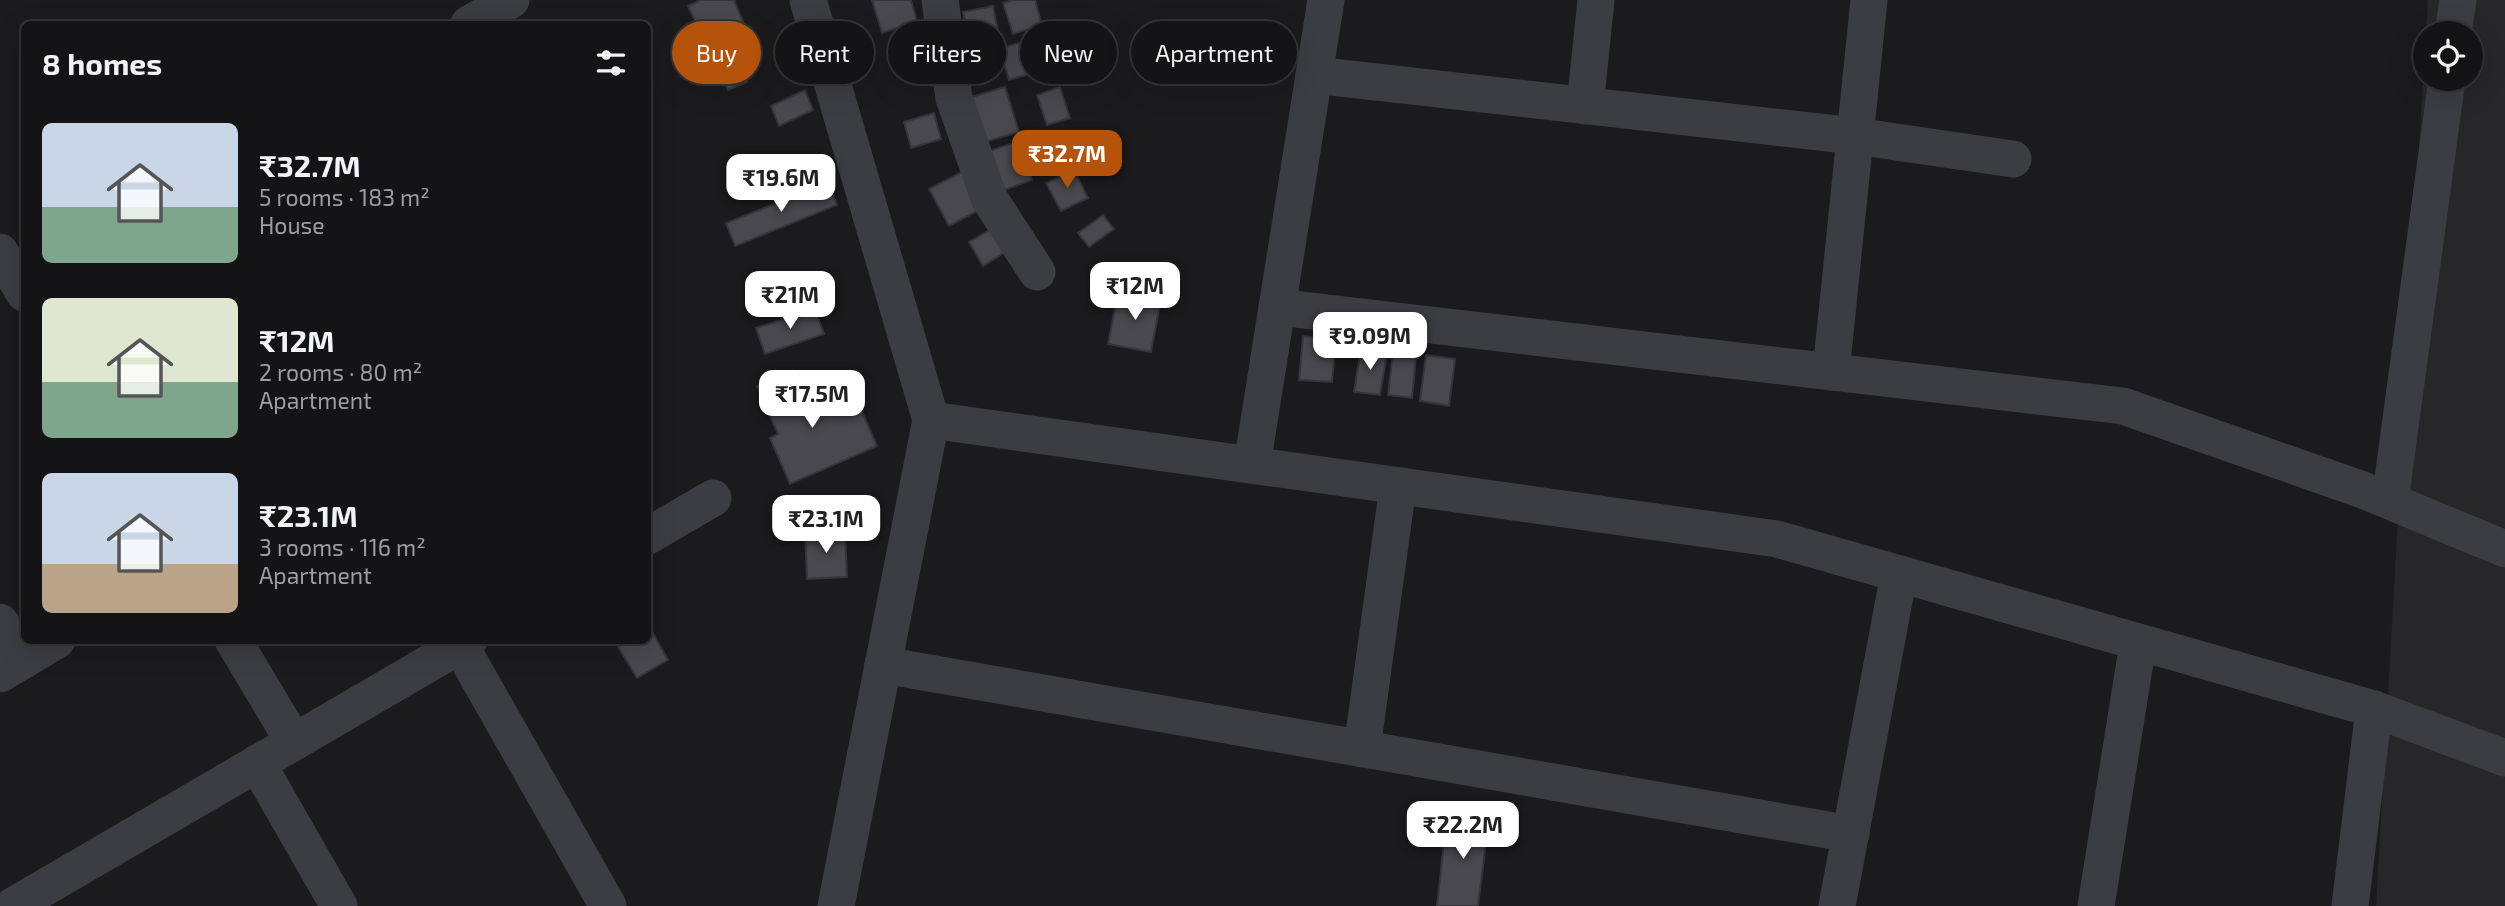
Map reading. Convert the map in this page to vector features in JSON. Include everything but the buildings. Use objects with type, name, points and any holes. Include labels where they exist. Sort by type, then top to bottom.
[{"type":"street","points":[[474,21],[511,0]]},
{"type":"street","points":[[808,0],[931,420],[836,906]]},
{"type":"street","points":[[940,0],[954,98],[962,123],[989,198],[1037,272]]},
{"type":"street","points":[[1252,465],[1326,0]]},
{"type":"street","points":[[1585,106],[1596,0]]},
{"type":"street","points":[[1831,372],[1869,0]]},
{"type":"street","points":[[2455,21],[2458,0]]},
{"type":"street","points":[[1314,75],[1855,136],[2013,159]]},
{"type":"street","points":[[2390,501],[2445,91]]},
{"type":"street","points":[[0,252],[21,284]]},
{"type":"street","points":[[1278,307],[2123,406],[2390,501],[2505,549]]},
{"type":"street","points":[[931,420],[1777,539],[2374,709],[2505,758]]},
{"type":"street","points":[[1362,749],[1398,486]]},
{"type":"street","points":[[651,534],[713,498]]},
{"type":"street","points":[[1837,906],[1899,574]]},
{"type":"street","points":[[0,622],[12,667],[50,644]]},
{"type":"street","points":[[2096,906],[2138,642]]},
{"type":"street","points":[[235,644],[294,742]]},
{"type":"street","points":[[16,905],[459,644]]},
{"type":"street","points":[[463,644],[608,906]]},
{"type":"street","points":[[883,665],[1851,834]]},
{"type":"street","points":[[2350,906],[2374,709]]},
{"type":"street","points":[[257,763],[338,906]]},
{"type":"shaded area","points":[[2428,0],[2505,0],[2505,906],[2376,906],[2422,91],[2483,91],[2483,21],[2427,21]]}]
